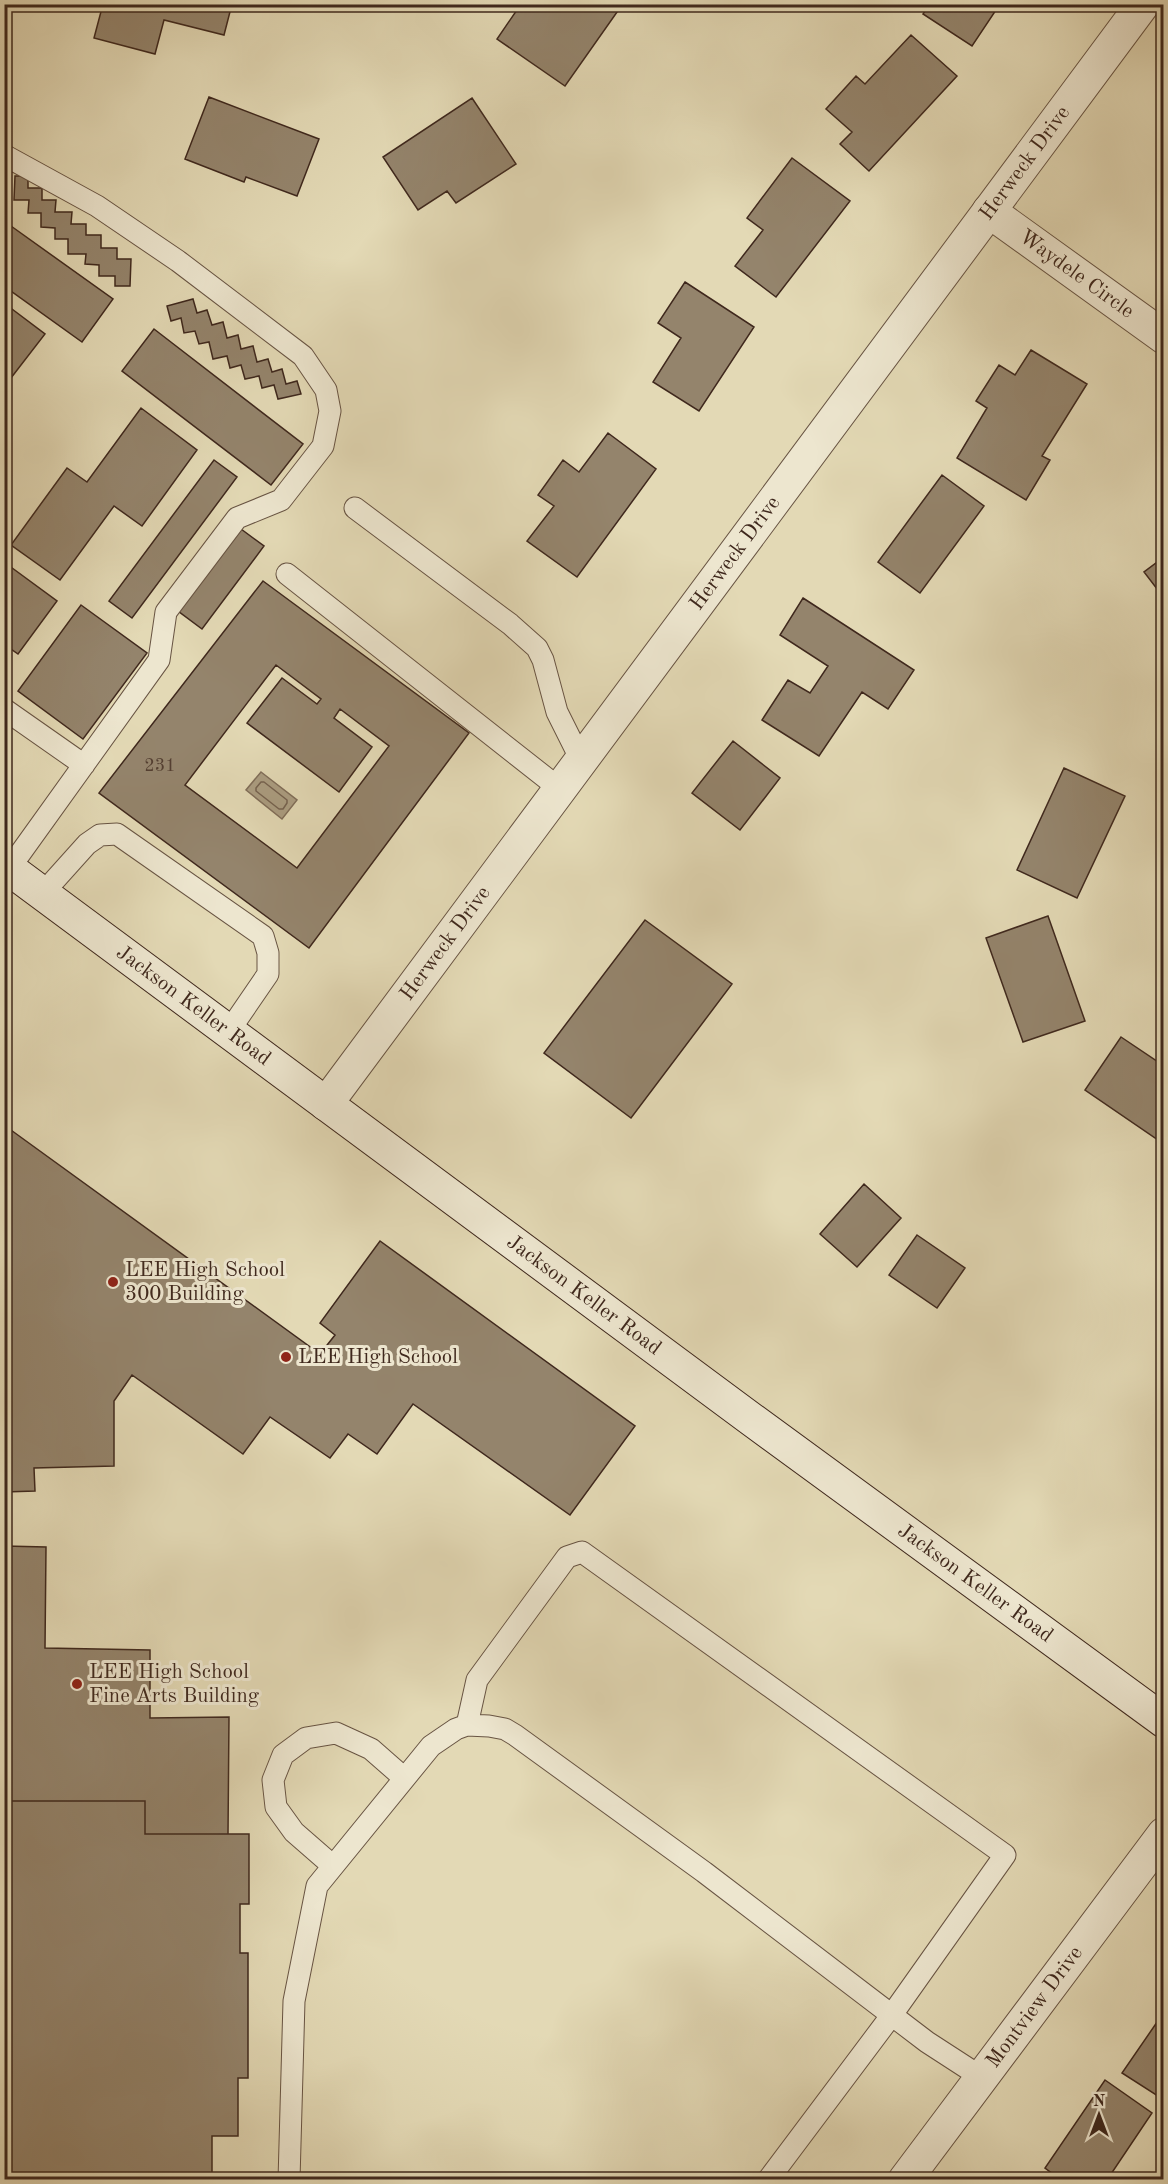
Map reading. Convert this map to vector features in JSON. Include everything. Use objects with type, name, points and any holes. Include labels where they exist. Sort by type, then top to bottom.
[{"type":"street","name":"Herweck Drive","points":[[326,1104],[1143,4]]},
{"type":"street","name":"Waydele Circle","points":[[989,211],[1164,337]]},
{"type":"street","name":"Jackson Keller Road","points":[[7,867],[741,1412],[1164,1721]]},
{"type":"street","name":"Montview Drive","points":[[905,2180],[1164,1834]]},
{"type":"lane","points":[[4,155],[97,206],[178,261],[303,356],[326,390],[330,411],[323,446],[281,500],[237,518],[166,612],[159,660],[7,867]]},
{"type":"lane","points":[[355,508],[510,624],[537,648],[543,660],[557,712],[581,760]]},
{"type":"lane","points":[[287,574],[560,789]]},
{"type":"lane","points":[[4,709],[84,765]]},
{"type":"lane","points":[[43,893],[87,844],[100,835],[117,834],[263,936],[268,953],[268,974],[229,1031]]},
{"type":"lane","points":[[467,1725],[477,1680],[567,1557],[582,1552],[1005,1855],[891,2016],[768,2180]]},
{"type":"lane","points":[[289,2180],[294,2001],[317,1886],[431,1746],[456,1729],[467,1725],[505,1729],[515,1735],[704,1872],[891,2016],[981,2077]]},
{"type":"lane","points":[[333,1866],[294,1832],[276,1807],[273,1780],[283,1755],[306,1738],[336,1733],[371,1749],[404,1778]]},
{"type":"water","points":[[261,772],[297,800],[282,819],[246,790]]},
{"type":"building","points":[[103,4],[232,4],[224,35],[164,20],[155,54],[94,38]]},
{"type":"building","points":[[521,4],[622,5],[565,86],[497,39]]},
{"type":"building","points":[[930,4],[1000,4],[972,46],[923,14]]},
{"type":"building","points":[[911,35],[957,76],[869,171],[840,144],[852,132],[826,109],[856,76],[865,84]]},
{"type":"building","points":[[209,97],[319,139],[297,196],[246,177],[244,182],[185,159]]},
{"type":"building","points":[[472,98],[516,164],[456,203],[447,191],[418,210],[383,157]]},
{"type":"building","points":[[792,158],[850,201],[776,297],[735,266],[763,230],[747,218]]},
{"type":"building","points":[[15,176],[28,176],[28,188],[42,188],[42,200],[56,200],[55,212],[72,212],[71,224],[86,224],[86,235],[101,235],[101,248],[117,248],[117,259],[131,259],[130,286],[115,286],[115,276],[99,276],[99,265],[85,264],[86,254],[68,254],[68,239],[55,239],[55,228],[41,227],[41,213],[28,213],[29,200],[14,200]]},
{"type":"building","points":[[4,221],[113,299],[82,342],[4,286]]},
{"type":"building","points":[[685,282],[754,327],[699,411],[653,382],[681,338],[658,323]]},
{"type":"building","points":[[193,299],[197,313],[207,310],[212,325],[223,322],[227,338],[238,335],[241,349],[253,346],[257,362],[268,359],[272,372],[282,369],[286,384],[297,381],[301,394],[278,399],[274,385],[262,388],[259,376],[245,379],[241,365],[230,368],[227,356],[213,359],[209,342],[199,344],[195,331],[184,333],[181,318],[171,321],[167,306]]},
{"type":"building","points":[[4,303],[45,334],[4,387]]},
{"type":"building","points":[[154,329],[303,444],[271,485],[122,371]]},
{"type":"building","points":[[1031,350],[1087,384],[1042,456],[1050,460],[1026,500],[957,458],[987,408],[976,401],[999,365],[1015,375]]},
{"type":"building","points":[[141,408],[197,450],[142,526],[114,506],[60,580],[11,545],[67,468],[87,482]]},
{"type":"building","points":[[608,433],[656,469],[577,577],[527,541],[554,506],[538,495],[563,460],[579,472]]},
{"type":"building","points":[[214,460],[237,477],[132,618],[109,601]]},
{"type":"building","points":[[942,475],[984,506],[920,593],[878,562]]},
{"type":"building","points":[[241,529],[264,546],[202,629],[178,611]]},
{"type":"building","points":[[1164,557],[1164,598],[1144,572]]},
{"type":"building","points":[[4,562],[57,601],[18,654],[4,644]]},
{"type":"building","points":[[263,581],[469,733],[309,948],[99,793]],"holes":[[[276,665],[321,699],[317,704],[282,678],[247,723],[339,792],[372,747],[334,718],[340,709],[389,746],[297,868],[185,785]]]},
{"type":"building","points":[[803,598],[914,670],[888,709],[862,692],[819,756],[762,720],[788,680],[810,693],[828,666],[780,635]]},
{"type":"building","points":[[81,605],[147,653],[83,739],[18,691]]},
{"type":"building","points":[[1164,618],[1164,631],[1158,623]]},
{"type":"building","points":[[733,741],[780,778],[740,830],[692,793]]},
{"type":"building","points":[[1064,768],[1125,796],[1077,898],[1017,870]]},
{"type":"building","points":[[1048,916],[1085,1021],[1023,1042],[986,938]]},
{"type":"building","points":[[645,920],[732,984],[631,1118],[544,1053]]},
{"type":"building","points":[[1121,1037],[1164,1066],[1164,1144],[1085,1090]]},
{"type":"building","name":"LEE High School 300 Building","points":[[4,1125],[320,1354],[335,1335],[320,1323],[380,1241],[635,1426],[570,1515],[413,1404],[377,1454],[348,1434],[330,1458],[270,1417],[243,1454],[132,1375],[114,1401],[114,1466],[34,1468],[35,1491],[4,1492]]},
{"type":"building","points":[[864,1184],[901,1218],[857,1267],[820,1234]]},
{"type":"building","points":[[917,1235],[965,1268],[937,1308],[889,1275]]},
{"type":"building","name":"LEE High School Fine Arts Building","points":[[4,1546],[46,1547],[45,1648],[150,1650],[150,1718],[229,1717],[228,1834],[145,1834],[145,1801],[4,1801]]},
{"type":"building","points":[[4,1801],[145,1801],[145,1834],[249,1834],[249,1904],[240,1904],[240,1953],[248,1953],[248,2078],[238,2078],[238,2136],[212,2136],[212,2180],[4,2180]]},
{"type":"building","points":[[1164,2012],[1164,2100],[1122,2073]]},
{"type":"building","points":[[1105,2080],[1152,2113],[1107,2180],[1061,2180],[1045,2168]]},
{"type":"place","name":"LEE High School 300 Building","points":[[113,1282]]},
{"type":"place","name":"LEE High School","points":[[286,1357]]},
{"type":"place","name":"LEE High School Fine Arts Building","points":[[77,1684]]}]
